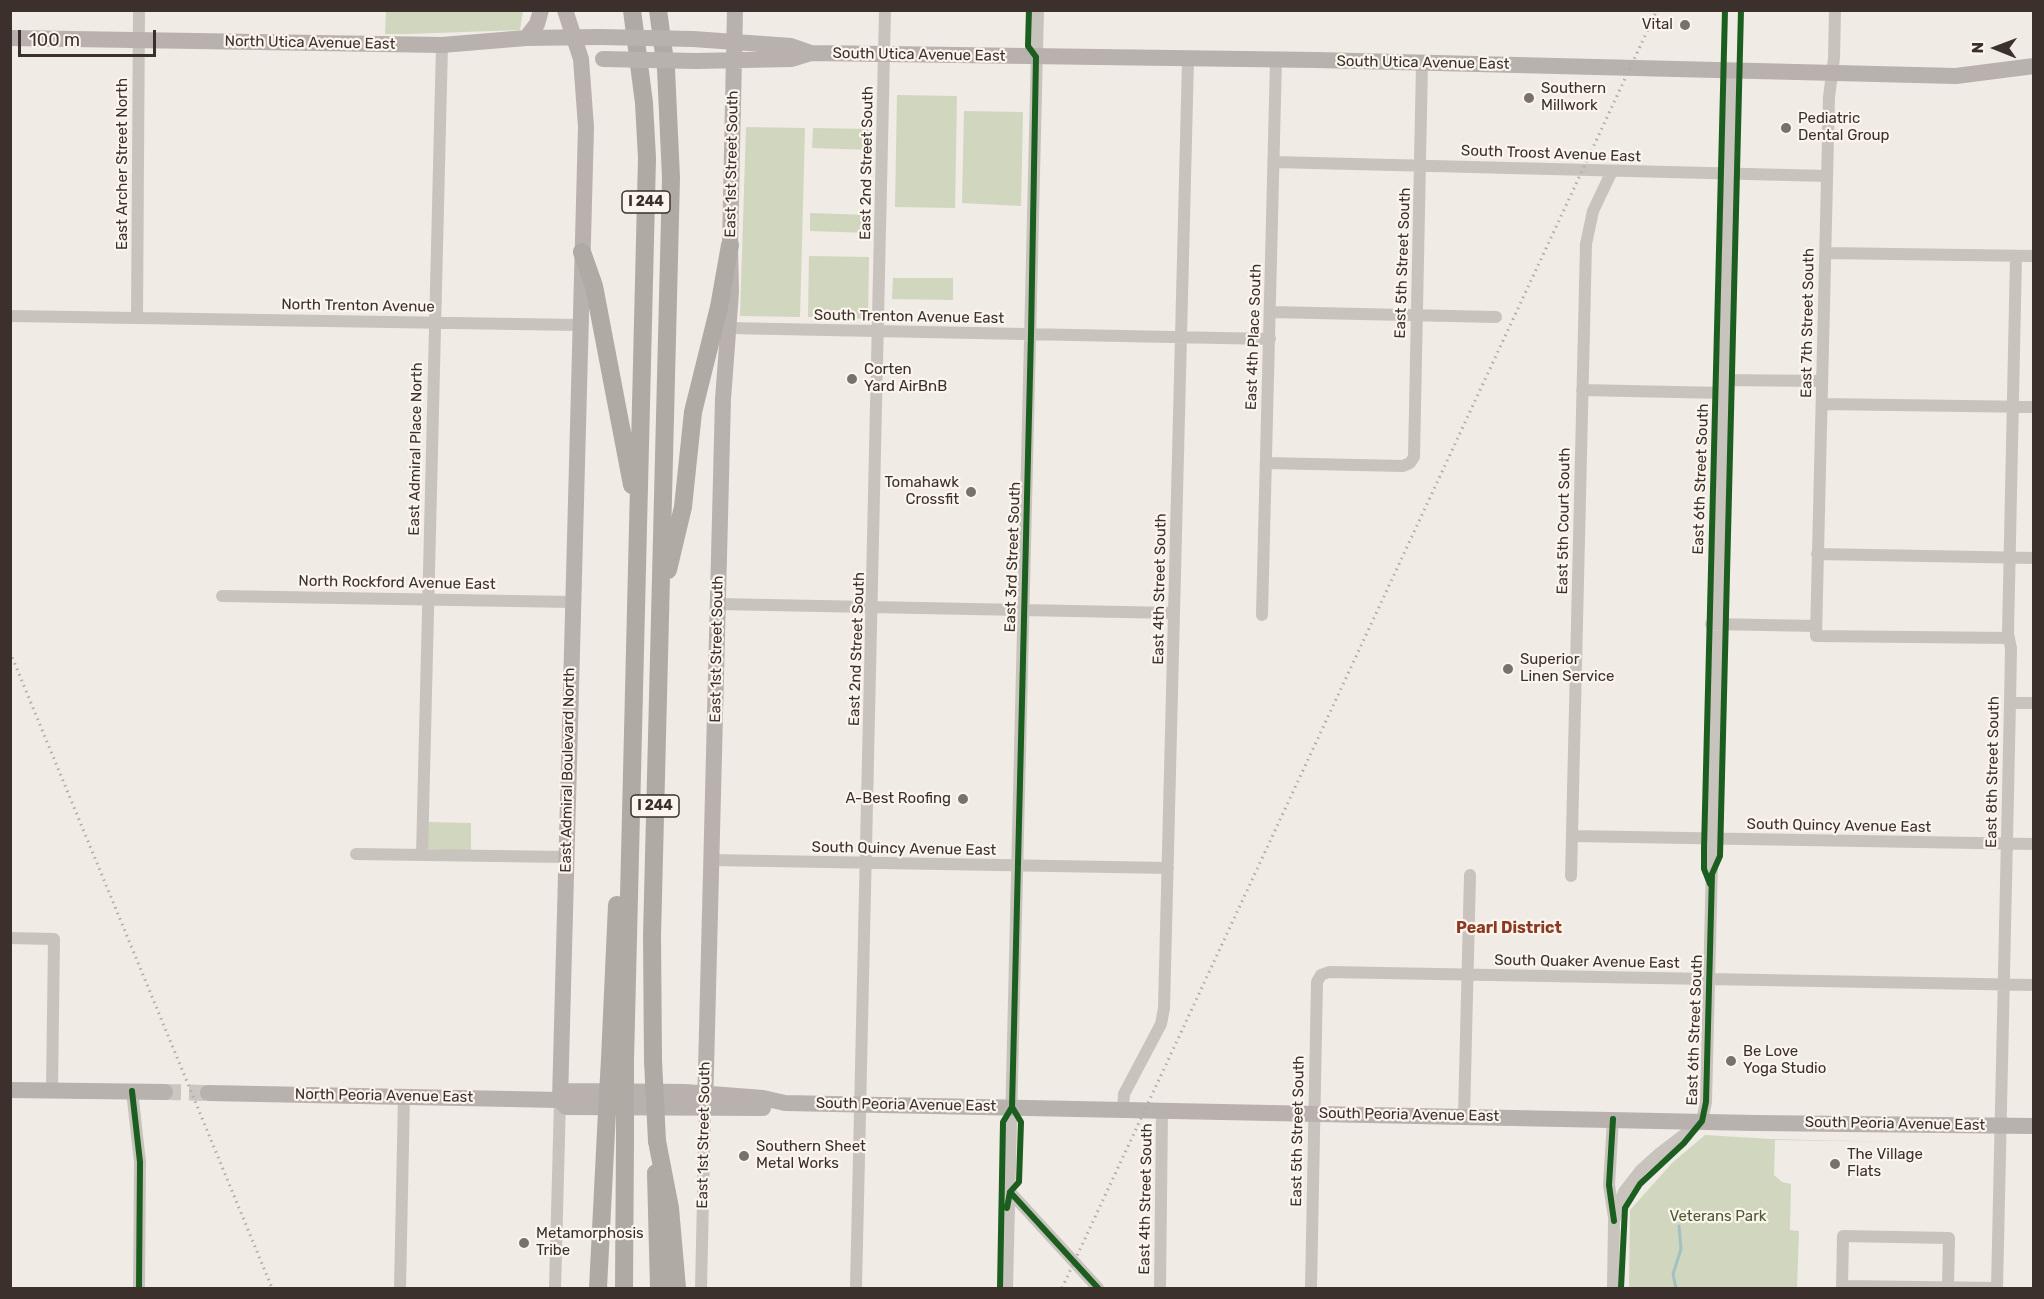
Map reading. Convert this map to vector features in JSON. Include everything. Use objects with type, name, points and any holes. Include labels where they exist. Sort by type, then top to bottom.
[{"type":"highway","name":"I 244","points":[[617,1060],[631,805],[647,158],[644,103],[632,10]]},
{"type":"highway","name":"I 244","points":[[658,10],[666,69],[671,178],[652,936],[653,1061],[657,1141],[655,1211],[659,1288]]},
{"type":"highway","points":[[660,607],[683,507],[693,411],[719,307],[729,245]]},
{"type":"highway","points":[[582,252],[594,285],[638,517]]},
{"type":"highway","points":[[617,1060],[625,1140],[625,1283]]},
{"type":"highway","points":[[598,1288],[605,1140],[617,1060]]},
{"type":"highway","points":[[657,1141],[670,1208],[677,1288]]},
{"type":"highway","points":[[591,1288],[601,1245]]},
{"type":"main road","points":[[526,38],[537,24],[541,10]]},
{"type":"main road","name":"East Admiral Boulevard North","points":[[560,1100],[586,127],[581,59],[565,10]]},
{"type":"main road","name":"East 1st Street South","points":[[705,1102],[723,399],[731,292],[729,245],[735,10]]},
{"type":"main road","name":"North Utica Avenue East","points":[[10,38],[442,45],[574,36]]},
{"type":"main road","name":"South Utica Avenue East","points":[[574,36],[735,41],[791,46],[811,53]]},
{"type":"main road","name":"South Utica Avenue East","points":[[581,59],[734,61],[791,59],[811,53],[1276,60],[1964,75],[2034,66]]},
{"type":"main road","points":[[10,1090],[165,1092]]},
{"type":"main road","name":"North Peoria Avenue East","points":[[208,1093],[560,1100]]},
{"type":"main road","name":"South Peoria Avenue East","points":[[560,1100],[566,1107],[705,1102],[763,1108],[785,1103],[2034,1126]]},
{"type":"street","name":"East Archer Street North","points":[[137,318],[139,10]]},
{"type":"street","name":"East 2nd Street South","points":[[856,1288],[885,10]]},
{"type":"street","name":"East 3rd Street South","points":[[1007,1288],[1007,1207],[1010,1192],[1038,10]]},
{"type":"street","name":"East 7th Street South","points":[[1816,631],[1827,176],[1835,10]]},
{"type":"street","name":"East Admiral Place North","points":[[422,855],[442,45]]},
{"type":"street","name":"East 4th Street South","points":[[1123,1109],[1124,1094],[1161,1024],[1164,1008],[1188,60]]},
{"type":"street","name":"East 4th Place South","points":[[1262,615],[1276,60]]},
{"type":"street","name":"East 5th Street South","points":[[1266,463],[1402,466],[1410,463],[1413,457],[1422,63]]},
{"type":"street","name":"East 6th Street South","points":[[1613,1288],[1614,1221],[1624,1192],[1641,1170],[1702,1121],[1706,1102],[1713,838],[1714,624],[1732,71]]},
{"type":"street","name":"South Troost Avenue East","points":[[1274,162],[1827,176]]},
{"type":"street","name":"East 5th Court South","points":[[1571,876],[1588,226],[1612,171]]},
{"type":"street","points":[[1825,253],[2034,256]]},
{"type":"street","name":"East 8th Street South","points":[[1997,1288],[2010,703],[2010,557],[2016,256]]},
{"type":"street","points":[[1270,312],[1496,316]]},
{"type":"street","name":"North Trenton Avenue","points":[[10,316],[579,325]]},
{"type":"street","name":"South Trenton Avenue East","points":[[728,328],[1270,339]]},
{"type":"street","points":[[1582,390],[1723,387],[1822,381]]},
{"type":"street","points":[[1822,404],[2034,407]]},
{"type":"street","points":[[1817,554],[2034,558]]},
{"type":"street","name":"North Rockford Avenue East","points":[[222,596],[572,602]]},
{"type":"street","points":[[718,604],[1174,613]]},
{"type":"street","points":[[1714,624],[1816,631],[2009,639]]},
{"type":"street","points":[[2010,703],[2034,703]]},
{"type":"street","name":"South Quincy Avenue East","points":[[1572,836],[2034,844]]},
{"type":"street","points":[[356,854],[566,857]]},
{"type":"street","name":"South Quincy Avenue East","points":[[712,860],[1168,868]]},
{"type":"street","points":[[1464,1116],[1470,875]]},
{"type":"street","points":[[10,938],[54,939],[52,1090]]},
{"type":"street","name":"South Quaker Avenue East","points":[[1321,975],[1329,972],[2034,985]]},
{"type":"street","name":"East 5th Street South","points":[[1311,1288],[1317,982],[1321,975]]},
{"type":"street","points":[[132,1091],[140,1162],[138,1288]]},
{"type":"street","points":[[400,1288],[404,1096]]},
{"type":"street","name":"East Admiral Boulevard North","points":[[555,1288],[560,1100]]},
{"type":"street","name":"East 1st Street South","points":[[701,1288],[705,1102]]},
{"type":"street","name":"East 4th Street South","points":[[1160,1288],[1162,1110]]},
{"type":"street","points":[[1613,1119],[1609,1185],[1614,1221]]},
{"type":"street","points":[[1010,1192],[1098,1288]]},
{"type":"street","points":[[1948,1288],[1948,1238],[1843,1236],[1842,1287],[1948,1288],[1997,1288]]},
{"type":"green space","points":[[386,10],[523,11],[520,30],[385,34]]},
{"type":"green space","points":[[897,95],[957,96],[955,208],[895,207]]},
{"type":"green space","points":[[964,111],[1023,112],[1021,206],[962,203]]},
{"type":"green space","points":[[746,127],[805,128],[800,317],[740,316]]},
{"type":"green space","points":[[813,128],[872,129],[872,150],[812,148]]},
{"type":"green space","points":[[810,213],[870,215],[870,233],[810,231]]},
{"type":"green space","points":[[809,256],[869,257],[868,319],[808,317]]},
{"type":"green space","points":[[893,278],[953,278],[953,300],[892,299]]},
{"type":"green space","points":[[428,822],[471,823],[471,851],[428,849]]},
{"type":"green space","name":"Veterans Park","points":[[1705,1135],[1898,1142],[1775,1140],[1774,1175],[1782,1182],[1791,1184],[1790,1230],[1799,1231],[1797,1288],[1629,1288],[1630,1210],[1672,1163]]},
{"type":"waterway","points":[[1676,1288],[1673,1274],[1681,1249],[1679,1226]]},
{"type":"tunnel","points":[[165,1092],[208,1093]]},
{"type":"railway","points":[[1062,1288],[1657,10]]},
{"type":"railway","points":[[10,652],[272,1288]]},
{"type":"cycle path","points":[[1000,1288],[1003,1122],[1012,1107],[1031,334],[1036,57],[1028,46],[1029,10]]},
{"type":"cycle path","points":[[1710,884],[1704,869],[1704,849],[1725,10]]},
{"type":"cycle path","points":[[1621,1288],[1625,1208],[1640,1184],[1684,1143],[1702,1121],[1706,1102],[1712,874],[1720,856],[1741,10]]},
{"type":"cycle path","points":[[132,1091],[140,1162],[139,1288]]},
{"type":"cycle path","points":[[1007,1208],[1010,1192],[1019,1182],[1021,1122],[1012,1107]]},
{"type":"cycle path","points":[[1613,1119],[1609,1185],[1614,1221]]},
{"type":"cycle path","points":[[1010,1192],[1098,1288]]},
{"type":"place","name":"Vital","points":[[1685,25]]},
{"type":"place","name":"Southern Millwork","points":[[1529,98]]},
{"type":"place","name":"Pediatric Dental Group","points":[[1786,128]]},
{"type":"place","name":"Corten Yard AirBnB","points":[[852,379]]},
{"type":"place","name":"Tomahawk Crossfit","points":[[971,492]]},
{"type":"place","name":"Superior Linen Service","points":[[1508,669]]},
{"type":"place","name":"A-Best Roofing","points":[[963,799]]},
{"type":"place","name":"Be Love Yoga Studio","points":[[1731,1061]]},
{"type":"place","name":"Southern Sheet Metal Works","points":[[744,1156]]},
{"type":"place","name":"The Village Flats","points":[[1835,1164]]},
{"type":"place","name":"Metamorphosis Tribe","points":[[524,1243]]},
{"type":"district","name":"Pearl District","points":[[1509,928]]}]
